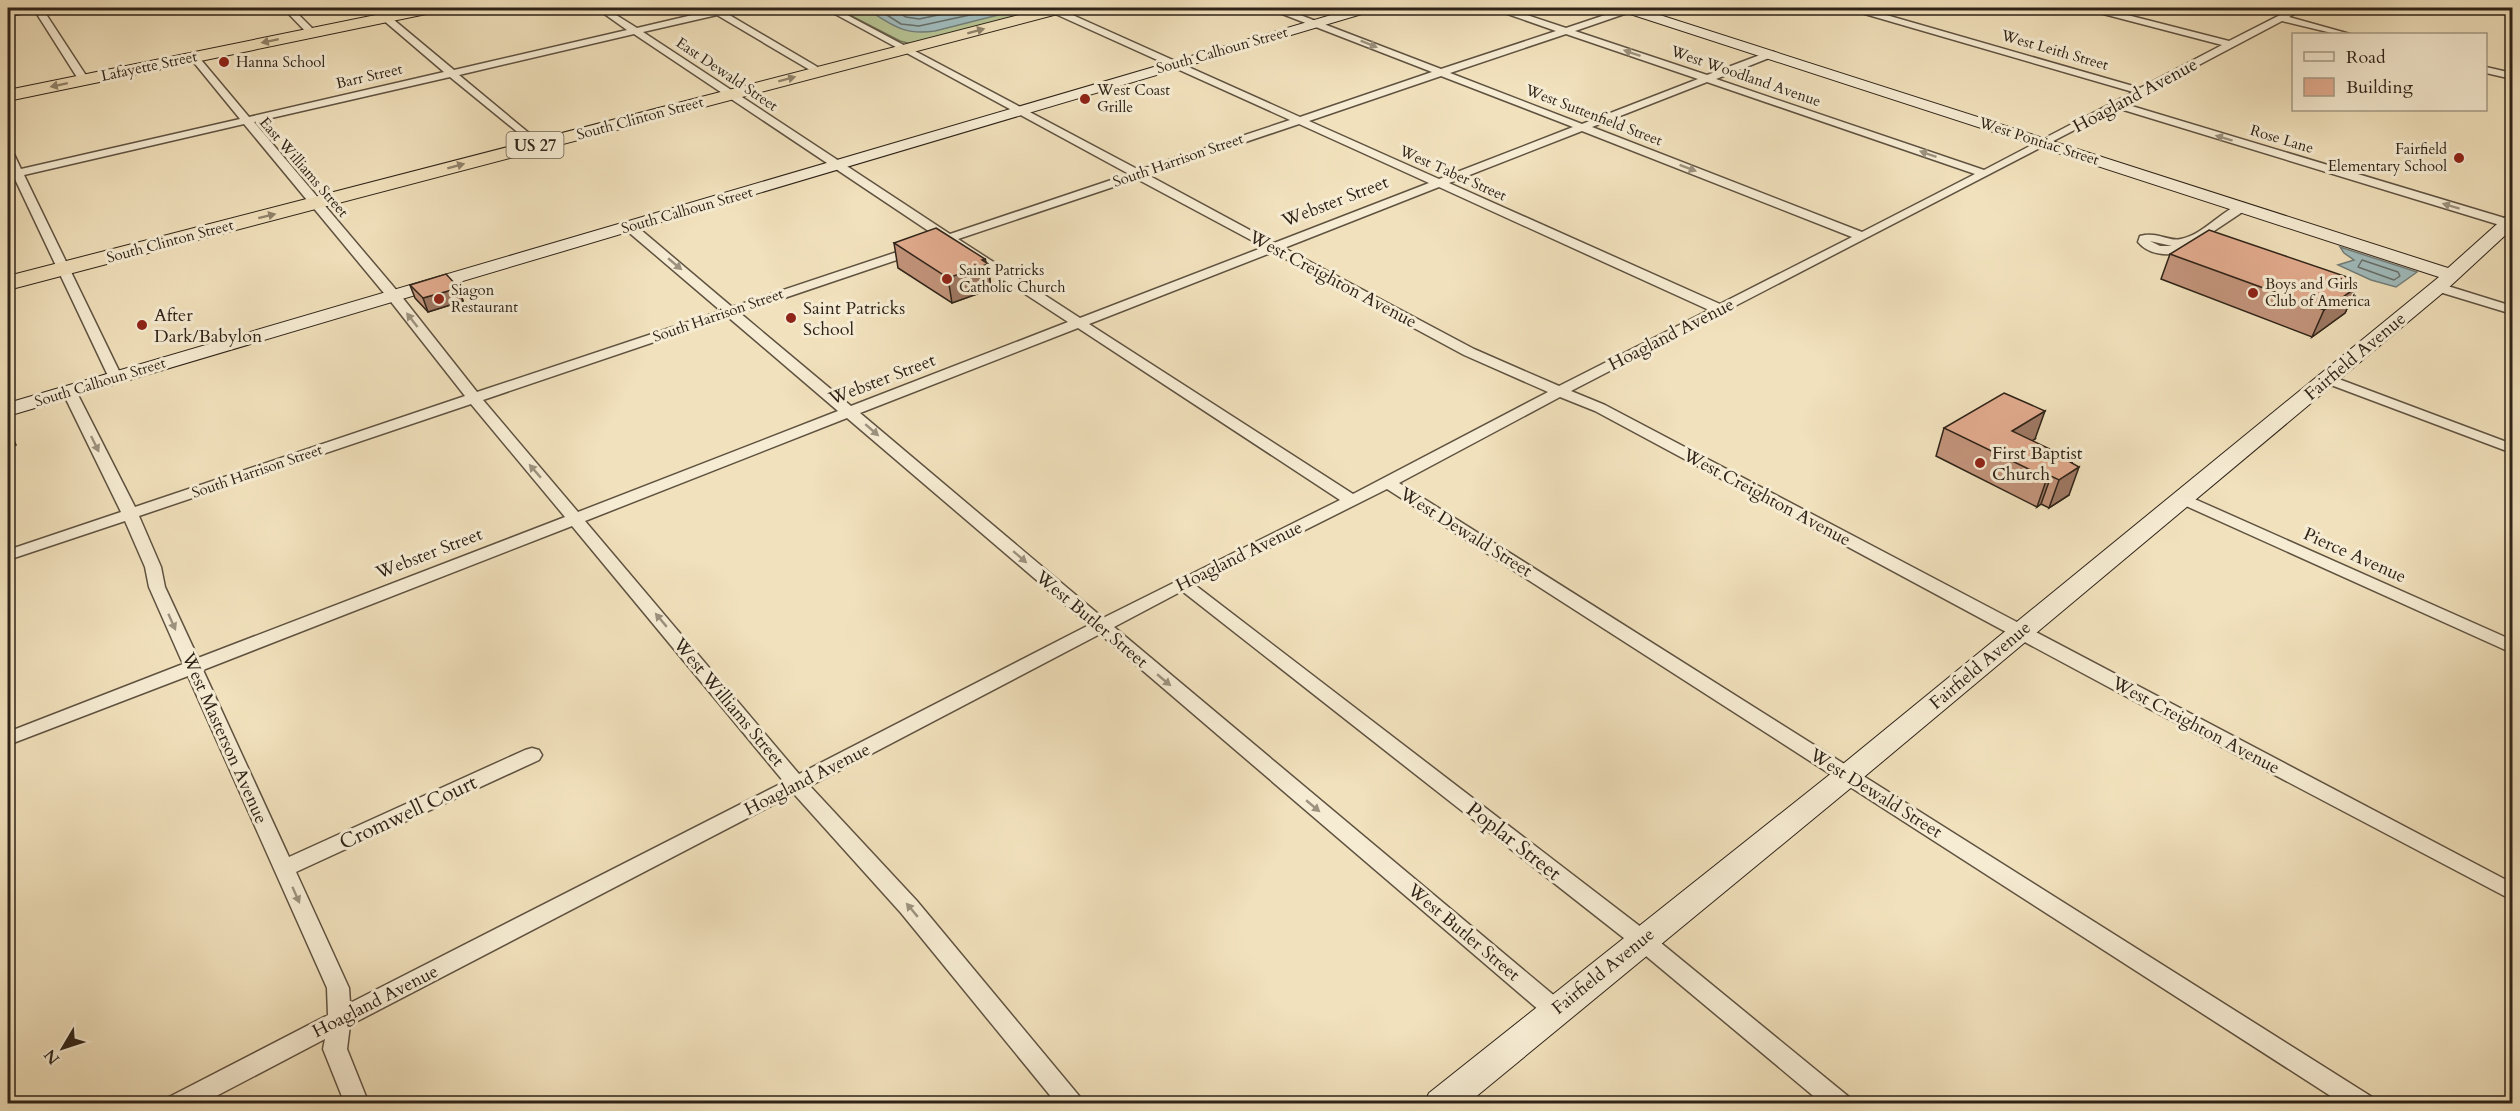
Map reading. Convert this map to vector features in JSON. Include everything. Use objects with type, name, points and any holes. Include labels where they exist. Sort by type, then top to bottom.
[{"type":"highway","name":"Lafayette Street","points":[[8,96],[430,8]]},
{"type":"highway","name":"South Clinton Street","points":[[8,283],[1059,9]]},
{"type":"street","points":[[8,13],[38,8],[84,80]]},
{"type":"street","points":[[287,8],[311,32]]},
{"type":"street","name":"East Dewald Street","points":[[600,8],[838,165]]},
{"type":"street","name":"Barr Street","points":[[12,175],[737,8]]},
{"type":"street","name":"West Creighton Avenue","points":[[828,8],[1469,352],[1600,408],[1637,427],[2512,892]]},
{"type":"street","name":"West Suttenfield Street","points":[[1275,8],[1862,236]]},
{"type":"street","name":"South Calhoun Street","points":[[8,410],[1366,8]]},
{"type":"street","name":"West Woodland Avenue","points":[[1499,8],[1983,173]]},
{"type":"street","name":"South Harrison Street","points":[[8,555],[1630,8]]},
{"type":"street","name":"West Pontiac Street","points":[[1630,8],[2243,207],[2445,281]]},
{"type":"street","name":"West Leith Street","points":[[1854,8],[2143,92]]},
{"type":"street","points":[[2091,8],[2232,45]]},
{"type":"street","name":"Hoagland Avenue","points":[[177,1104],[1101,626],[1388,483],[1559,392],[2143,92],[2301,8]]},
{"type":"street","name":"West Taber Street","points":[[1059,9],[1175,64],[1719,309]]},
{"type":"street","points":[[718,12],[818,71]]},
{"type":"street","points":[[385,17],[537,145]]},
{"type":"street","points":[[2280,18],[2341,33]]},
{"type":"street","name":"Webster Street","points":[[8,739],[1771,54]]},
{"type":"street","name":"East Williams Street","points":[[194,57],[244,120],[393,295]]},
{"type":"street","points":[[2487,69],[2512,76]]},
{"type":"street","name":"Rose Lane","points":[[2117,105],[2510,221]]},
{"type":"street","points":[[8,152],[12,175],[64,268],[115,378]]},
{"type":"street","points":[[838,165],[1352,501]]},
{"type":"street","points":[[2176,243],[2193,239],[2243,207]]},
{"type":"street","name":"Fairfield Avenue","points":[[1442,1104],[1642,939],[1848,775],[2328,379],[2445,281],[2510,221]]},
{"type":"street","name":"West Butler Street","points":[[630,227],[1555,1010]]},
{"type":"street","points":[[2445,281],[2512,310]]},
{"type":"street","name":"West Williams Street","points":[[393,295],[473,398],[797,784],[909,907],[1072,1104]]},
{"type":"street","points":[[2328,379],[2512,448]]},
{"type":"street","name":"West Masterson Avenue","points":[[69,391],[130,514],[153,567],[157,587],[338,988],[340,1019],[335,1049],[354,1097]]},
{"type":"street","name":"West Dewald Street","points":[[1388,483],[2364,1104]]},
{"type":"street","name":"Pierce Avenue","points":[[2181,498],[2512,647]]},
{"type":"street","name":"Poplar Street","points":[[1183,584],[1642,939],[1841,1104]]},
{"type":"street","name":"Cromwell Court","points":[[284,868],[532,755]]},
{"type":"green space","points":[[836,8],[1049,8],[911,44],[900,41]]},
{"type":"water","points":[[865,8],[1026,8],[935,31],[914,32],[890,24]]},
{"type":"water","points":[[2340,247],[2417,272],[2396,287],[2371,280],[2338,265],[2354,260]]},
{"type":"building","points":[[936,228],[985,259],[982,260],[988,264],[948,278],[894,243]]},
{"type":"building","points":[[2209,230],[2350,278],[2344,283],[2357,287],[2324,310],[2170,254]]},
{"type":"building","points":[[446,274],[459,288],[423,298],[410,285]]},
{"type":"building","points":[[2004,393],[2045,411],[2012,431],[2073,460],[2070,462],[2079,467],[2059,480],[2051,476],[2047,478],[1944,428]]},
{"type":"place","name":"Hanna School","points":[[224,62]]},
{"type":"place","name":"West Coast Grille","points":[[1085,99]]},
{"type":"place","name":"Fairfield Elementary School","points":[[2459,158]]},
{"type":"place","name":"Saint Patricks Catholic Church","points":[[947,279]]},
{"type":"place","name":"Boys and Girls Club of America","points":[[2253,293]]},
{"type":"place","name":"Siagon Restaurant","points":[[439,299]]},
{"type":"place","name":"Saint Patricks School","points":[[791,318]]},
{"type":"place","name":"After Dark/Babylon","points":[[142,325]]},
{"type":"place","name":"First Baptist Church","points":[[1980,463]]}]
